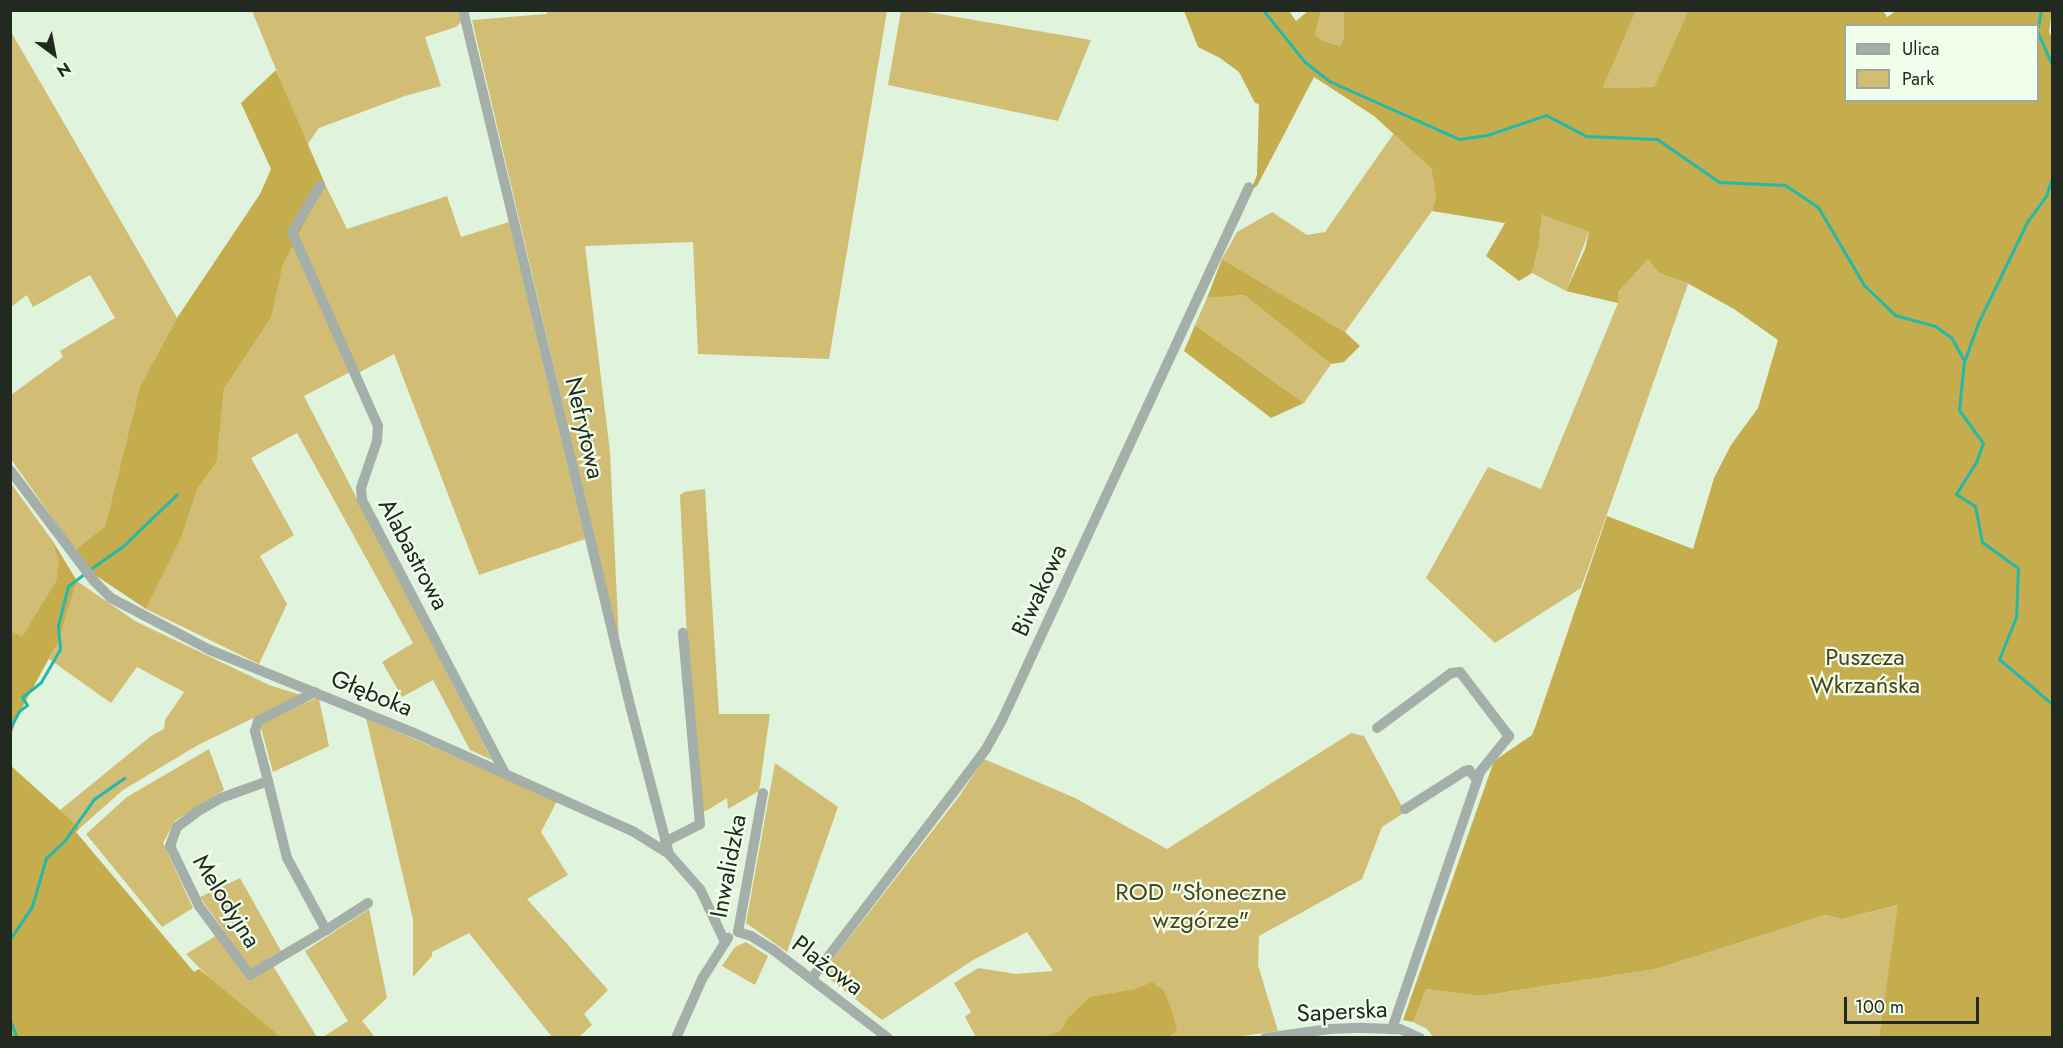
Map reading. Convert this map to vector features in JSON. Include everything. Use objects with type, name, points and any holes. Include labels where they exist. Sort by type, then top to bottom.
[{"type":"street","name":"Nefrytowa","points":[[463,10],[628,698],[669,854]]},
{"type":"street","name":"Alabastrowa","points":[[320,186],[292,232],[378,426],[377,441],[361,488],[362,500],[504,772]]},
{"type":"street","name":"Biwakowa","points":[[812,978],[973,767],[1003,718],[1249,188]]},
{"type":"street","name":"Głęboka","points":[[10,470],[94,581],[111,598],[210,650],[504,772],[634,832],[669,854],[700,889],[725,942]]},
{"type":"street","points":[[665,842],[700,824],[683,633]]},
{"type":"street","points":[[1377,728],[1451,673],[1460,672],[1509,736],[1493,753],[1478,780],[1392,1029]]},
{"type":"street","points":[[315,692],[258,721],[255,731],[287,858],[326,930]]},
{"type":"street","points":[[1406,809],[1466,771],[1469,770],[1478,780]]},
{"type":"street","name":"Melodyjna","points":[[268,781],[221,798],[183,822],[174,832],[170,846],[199,906],[250,975],[369,903]]},
{"type":"street","name":"Inwalidzka","points":[[676,1038],[698,988],[725,942],[738,932],[763,793]]},
{"type":"street","name":"Plażowa","points":[[738,932],[758,940],[812,978],[888,1038]]},
{"type":"street","name":"Saperska","points":[[1265,1038],[1362,1033],[1392,1029],[1410,1031],[1420,1038]]},
{"type":"green space","points":[[547,10],[887,11],[829,359],[698,354],[693,242],[585,246],[610,452],[619,642],[472,20],[547,14]]},
{"type":"green space","name":"Puszcza Wkrzańska","points":[[1883,10],[1887,17],[1897,10],[2052,11],[2049,32],[2052,38],[2052,1037],[1879,1037],[1898,905],[1842,919],[1825,915],[1656,969],[1480,996],[1426,989],[1413,1022],[1403,1020],[1494,761],[1532,735],[1607,516],[1693,549],[1714,478],[1731,445],[1758,408],[1778,340],[1734,309],[1689,284],[1659,273],[1648,259],[1618,292],[1618,303],[1566,291],[1585,249],[1589,232],[1542,215],[1539,245],[1532,273],[1519,281],[1486,256],[1505,223],[1432,211],[1436,196],[1431,168],[1374,116],[1314,77],[1257,186],[1251,190],[1257,175],[1259,104],[1255,103],[1239,72],[1220,58],[1198,47],[1184,11],[1289,11],[1296,21],[1308,11],[1321,11],[1315,35],[1324,41],[1340,46],[1344,37],[1344,11],[1636,11],[1603,88],[1654,87],[1688,11]]},
{"type":"green space","points":[[252,11],[458,11],[461,22],[456,27],[425,37],[441,86],[405,96],[319,128],[307,145]]},
{"type":"green space","points":[[901,11],[922,11],[1091,40],[1058,121],[888,85]]},
{"type":"green space","points":[[1321,11],[1344,11],[1344,37],[1340,46],[1324,41],[1315,35]]},
{"type":"green space","points":[[1636,11],[1688,11],[1654,87],[1603,88]]},
{"type":"green space","points":[[10,30],[177,318],[140,386],[105,526],[75,550],[11,459],[11,395],[63,357],[60,351],[115,318],[90,275],[33,307],[27,295],[11,307]]},
{"type":"green space","points":[[276,70],[325,184],[283,265],[271,317],[224,389],[217,461],[197,490],[182,536],[146,609],[92,573],[75,550],[105,526],[140,386],[177,318],[260,194],[271,169],[241,103]]},
{"type":"green space","points":[[1394,133],[1431,168],[1436,196],[1432,211],[1345,332],[1222,259],[1237,232],[1272,212],[1307,235],[1325,232]]},
{"type":"green space","points":[[325,184],[347,229],[447,196],[461,237],[509,222],[585,539],[479,575],[394,354],[360,372],[348,373],[304,396],[492,760],[470,750],[433,680],[402,697],[382,662],[413,643],[297,433],[251,458],[294,535],[260,556],[287,604],[259,664],[146,609],[182,536],[197,490],[217,461],[224,389],[270,317],[283,265]]},
{"type":"green space","points":[[1542,215],[1589,232],[1566,291],[1532,273],[1539,245]]},
{"type":"green space","points":[[1648,258],[1659,273],[1688,284],[1581,588],[1495,643],[1426,578],[1488,467],[1541,489],[1618,303],[1618,292]]},
{"type":"green space","points":[[1222,259],[1345,332],[1360,346],[1344,362],[1331,364],[1244,295],[1207,298]]},
{"type":"green space","points":[[1244,295],[1331,364],[1304,403],[1195,325],[1207,298]]},
{"type":"green space","points":[[1195,325],[1304,403],[1271,418],[1184,351]]},
{"type":"green space","points":[[10,482],[52,540],[60,560],[56,581],[22,638],[11,631]]},
{"type":"green space","points":[[705,489],[719,714],[770,714],[759,791],[728,809],[727,798],[706,811],[702,810],[689,680],[680,495],[684,492]]},
{"type":"green space","points":[[52,540],[77,581],[58,642],[17,717],[11,736],[11,631],[22,637],[56,581],[59,560]]},
{"type":"green space","points":[[77,581],[135,621],[269,685],[301,695],[198,745],[123,790],[80,828],[60,810],[151,736],[164,729],[165,720],[184,692],[137,667],[111,703],[49,659],[58,641]]},
{"type":"green space","points":[[316,698],[319,699],[329,746],[273,772],[261,728],[263,723]]},
{"type":"green space","points":[[366,718],[557,801],[541,832],[568,875],[527,899],[608,990],[584,1014],[592,1025],[579,1037],[552,1037],[469,933],[432,952],[432,956],[413,977],[413,919]]},
{"type":"green space","name":"ROD \"Słoneczne wzgórze\"","points":[[1351,733],[1364,736],[1405,812],[1382,827],[1362,879],[1259,936],[1258,965],[1278,1031],[1228,1038],[976,1037],[965,1017],[971,1012],[954,983],[978,968],[1016,974],[1053,971],[1027,932],[973,960],[882,1020],[822,973],[958,798],[984,759],[1075,798],[1167,849]]},
{"type":"green space","points":[[209,749],[224,790],[175,821],[163,843],[193,908],[162,927],[86,834],[127,797]]},
{"type":"green space","points":[[775,763],[838,807],[787,952],[746,923]]},
{"type":"green space","points":[[10,765],[80,828],[76,832],[194,972],[199,969],[281,1037],[11,1037]]},
{"type":"green space","points":[[240,878],[281,951],[268,958],[317,1037],[281,1037],[218,987],[186,954],[224,931],[200,897]]},
{"type":"green space","points":[[1899,905],[1879,1037],[1434,1038],[1427,1029],[1413,1022],[1426,989],[1480,996],[1656,969],[1825,915],[1842,919]]},
{"type":"green space","points":[[369,909],[387,998],[362,1021],[375,1037],[323,1037],[348,1021],[305,951]]},
{"type":"green space","points":[[746,942],[768,956],[755,985],[722,966],[735,947]]},
{"type":"green space","points":[[1152,982],[1163,990],[1171,1008],[1177,1031],[1168,1037],[1043,1037],[1061,1031],[1069,1017],[1090,997],[1136,989]]},
{"type":"waterway","points":[[1263,10],[1305,62],[1329,81],[1459,139],[1487,135],[1546,115],[1586,136],[1657,139],[1719,182],[1785,185],[1818,207],[1864,285],[1895,315],[1935,326],[1951,337],[1964,360],[1959,410],[1983,443],[1976,462],[1956,494],[1975,506],[1982,542],[2018,568],[2016,617],[1999,659],[2052,704]]},
{"type":"waterway","points":[[2039,24],[2041,10]]},
{"type":"waterway","points":[[2039,35],[2052,64]]},
{"type":"waterway","points":[[1965,359],[1978,323],[2027,222],[2046,196],[2052,178]]},
{"type":"waterway","points":[[89,570],[123,546],[176,495]]},
{"type":"waterway","points":[[10,728],[19,711],[27,705],[22,697],[41,682],[60,649],[58,625],[68,586],[84,574]]},
{"type":"waterway","points":[[10,939],[32,906],[46,858],[65,840],[94,799],[124,778]]},
{"type":"waterway","points":[[10,1020],[17,1038]]}]
